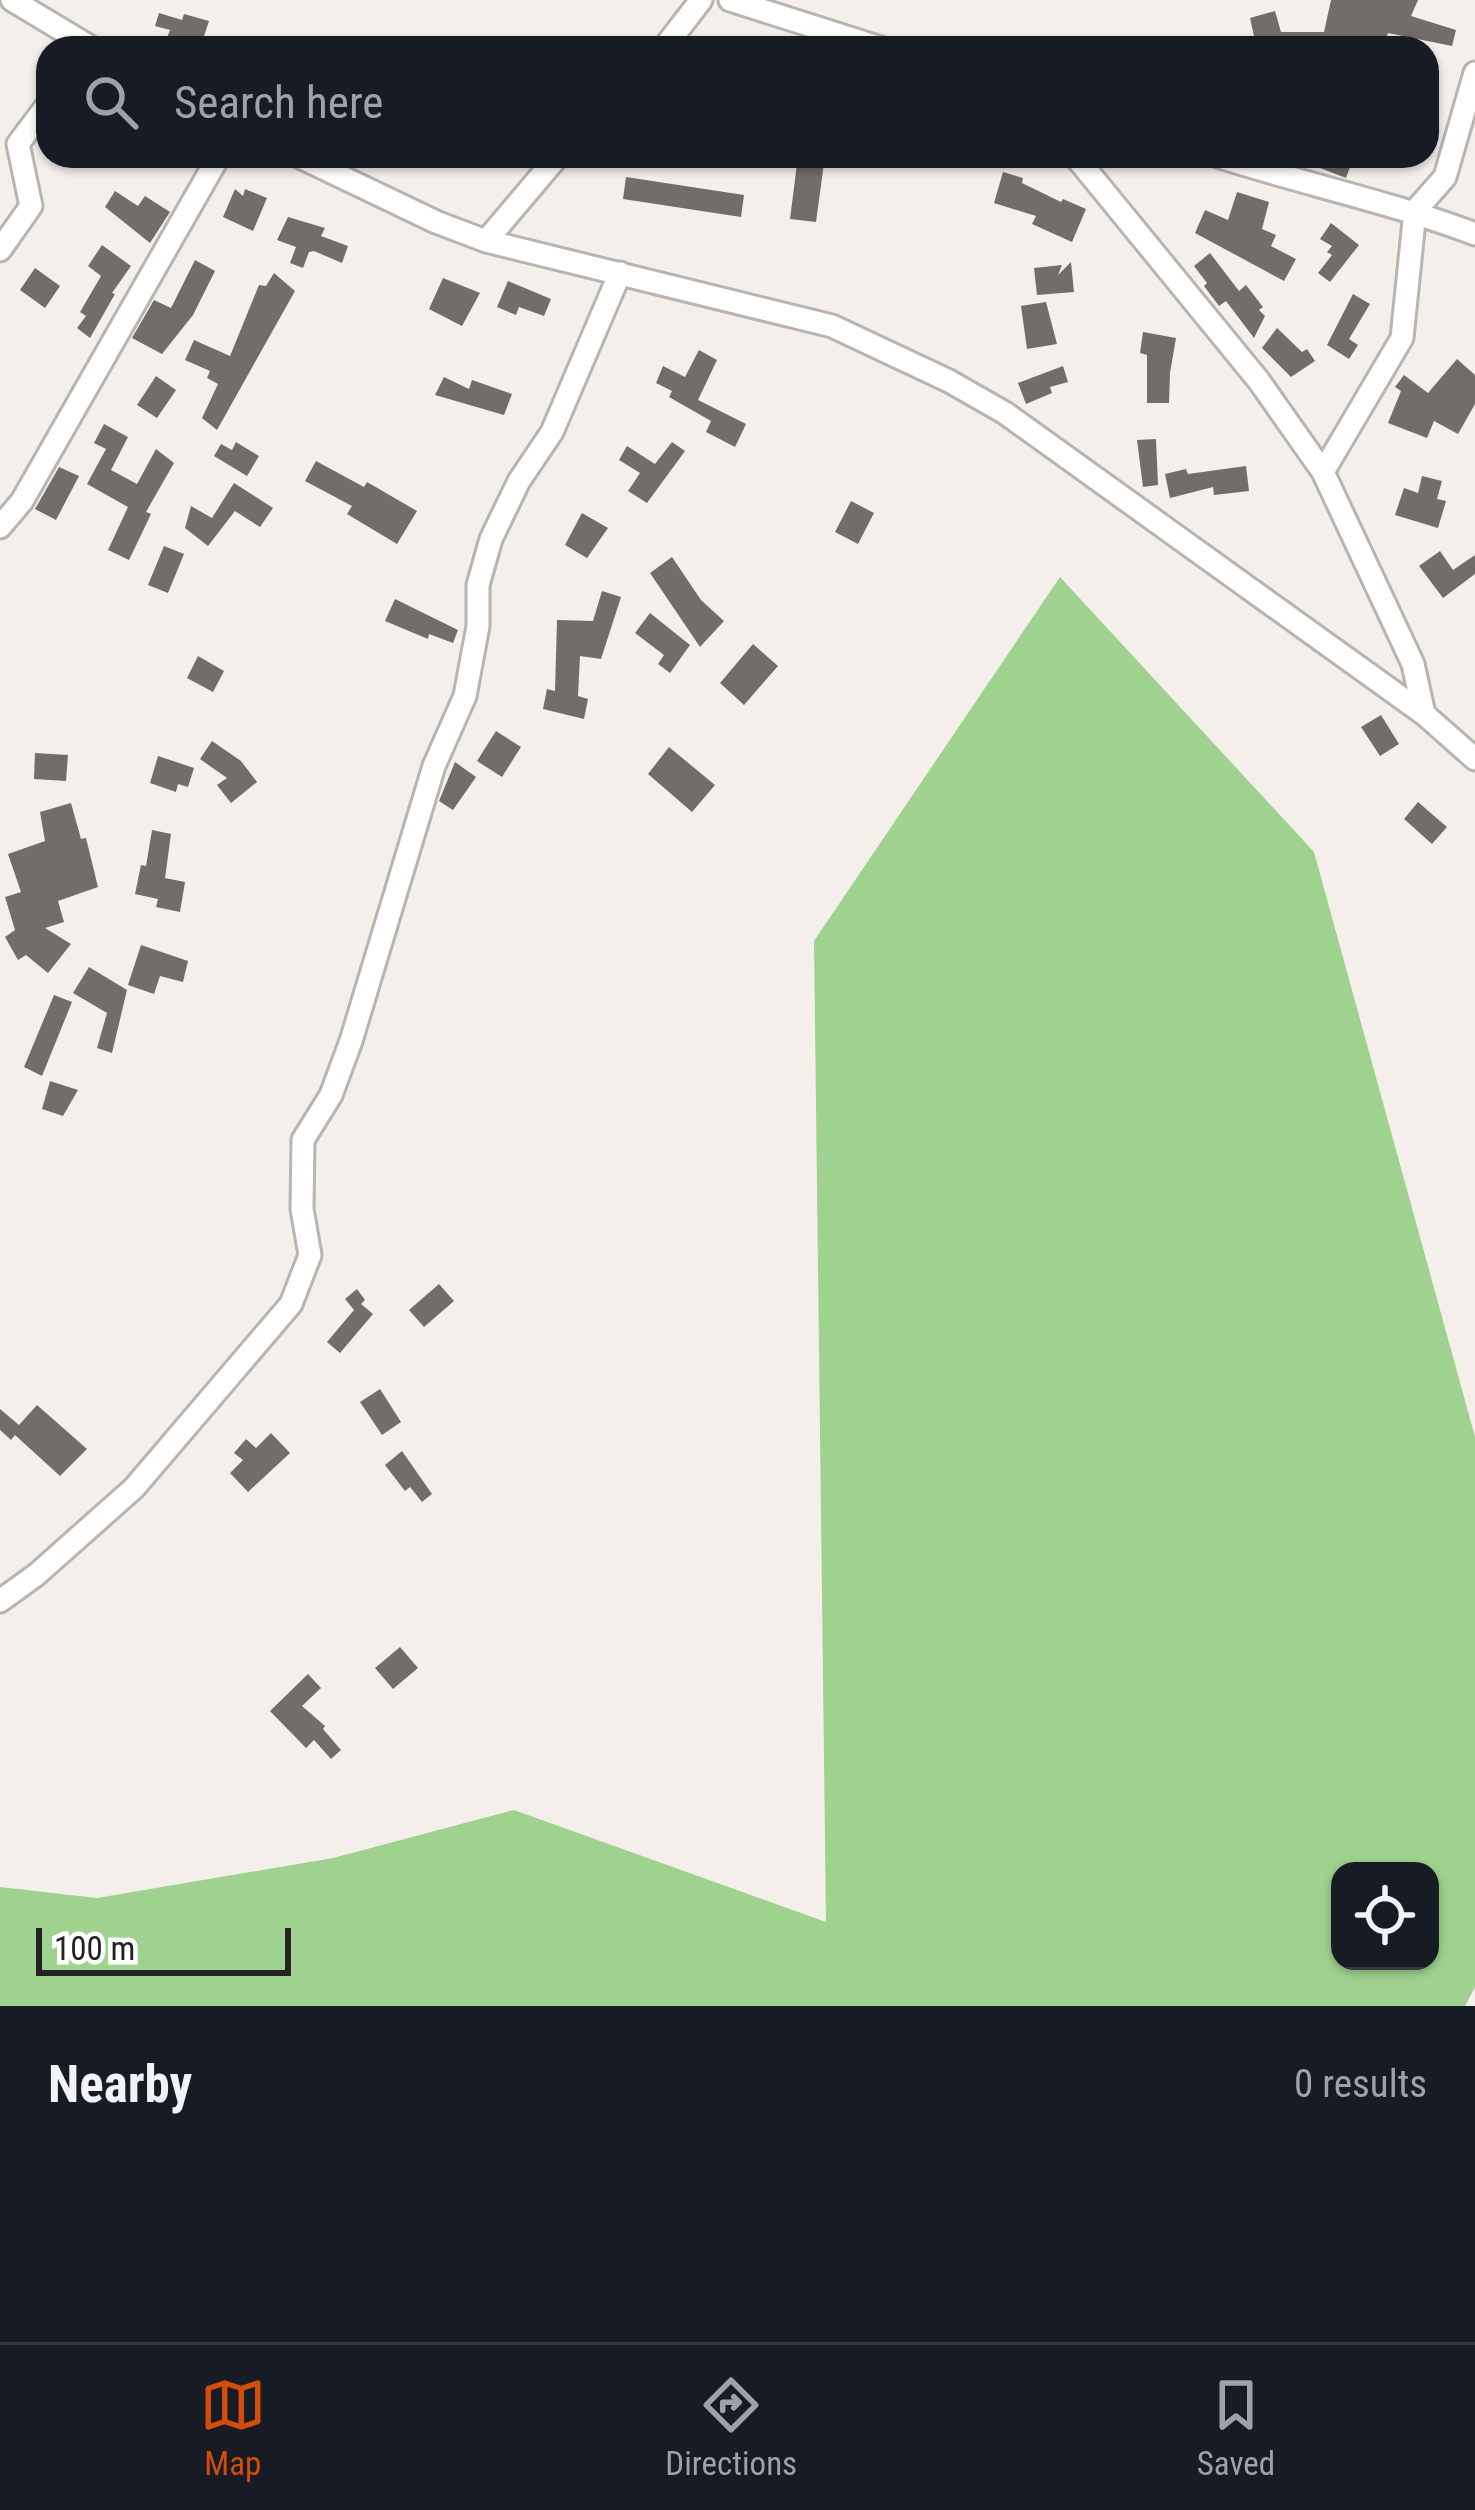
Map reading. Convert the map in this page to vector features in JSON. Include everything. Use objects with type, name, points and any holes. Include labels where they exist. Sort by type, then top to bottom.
[{"type":"street","points":[[12,0],[71,36]]},
{"type":"street","points":[[673,36],[701,0]]},
{"type":"street","points":[[730,0],[843,36]]},
{"type":"street","points":[[1323,472],[1402,338],[1415,211],[1445,177],[1475,73]]},
{"type":"street","points":[[0,250],[31,206],[18,144],[36,120]]},
{"type":"street","points":[[0,527],[22,501],[212,168]]},
{"type":"street","points":[[323,168],[486,241],[832,326],[949,381],[1005,413],[1424,714],[1475,760]]},
{"type":"street","points":[[486,241],[548,168]]},
{"type":"street","points":[[1085,168],[1259,381],[1323,472],[1413,664],[1424,714]]},
{"type":"street","points":[[1255,168],[1415,211],[1475,234]]},
{"type":"street","points":[[0,1601],[134,1488],[291,1304],[310,1256],[302,1209],[303,1140],[331,1095],[351,1041],[434,766],[465,697],[478,626],[478,585],[491,539],[551,432],[620,273]]},
{"type":"green space","points":[[1060,577],[1314,852],[1475,1437],[1475,1987],[1465,2006],[0,2006],[0,1887],[97,1898],[333,1858],[514,1810],[826,1922],[814,941]]},
{"type":"building","points":[[1331,0],[1418,0],[1411,16],[1456,30],[1452,46],[1439,43],[1439,36],[1388,33],[1254,36],[1250,18],[1275,11],[1281,32],[1324,32]]},
{"type":"building","points":[[159,13],[209,21],[204,36],[168,36],[170,30],[155,26]]},
{"type":"building","points":[[796,168],[823,168],[816,222],[790,219]]},
{"type":"building","points":[[1320,168],[1350,168],[1346,178]]},
{"type":"building","points":[[1003,172],[1023,178],[1022,183],[1061,202],[1086,209],[1072,242],[1032,224],[1036,216],[994,203]]},
{"type":"building","points":[[626,177],[744,195],[741,217],[623,199]]},
{"type":"building","points":[[235,189],[243,196],[245,189],[267,198],[253,231],[223,217]]},
{"type":"building","points":[[115,191],[138,206],[145,196],[170,212],[150,243],[105,207]]},
{"type":"building","points":[[1237,192],[1269,202],[1262,229],[1276,235],[1271,246],[1296,259],[1284,281],[1195,233],[1205,210],[1228,220]]},
{"type":"building","points":[[288,217],[325,228],[321,236],[348,246],[342,263],[314,251],[309,252],[303,268],[290,263],[296,247],[277,240]]},
{"type":"building","points":[[1331,223],[1359,245],[1330,282],[1318,273],[1332,255],[1327,252],[1332,246],[1320,239]]},
{"type":"building","points":[[102,245],[131,266],[90,338],[77,328],[86,316],[80,312],[101,276],[88,266]]},
{"type":"building","points":[[1210,253],[1239,291],[1246,285],[1263,307],[1259,310],[1265,316],[1254,338],[1226,301],[1219,306],[1204,286],[1207,283],[1194,266]]},
{"type":"building","points":[[195,260],[215,271],[193,315],[162,354],[132,338],[154,300],[171,308]]},
{"type":"building","points":[[1071,262],[1074,292],[1037,295],[1034,268],[1062,265],[1058,275]]},
{"type":"building","points":[[35,268],[60,286],[45,308],[20,290]]},
{"type":"building","points":[[274,273],[295,291],[217,430],[202,418],[218,384],[207,378],[210,371],[185,360],[194,340],[230,356],[259,285],[266,286]]},
{"type":"building","points":[[443,278],[480,293],[462,326],[429,309]]},
{"type":"building","points":[[508,281],[551,299],[544,316],[519,307],[516,315],[497,307]]},
{"type":"building","points":[[1353,294],[1370,304],[1349,339],[1358,345],[1349,359],[1327,345]]},
{"type":"building","points":[[1046,302],[1057,344],[1027,349],[1021,306]]},
{"type":"building","points":[[1277,328],[1302,352],[1307,349],[1315,361],[1291,377],[1262,348]]},
{"type":"building","points":[[1143,332],[1176,338],[1169,403],[1147,403],[1147,355],[1140,353]]},
{"type":"building","points":[[699,350],[717,360],[698,400],[746,424],[735,447],[706,432],[711,421],[669,397],[672,391],[656,383],[663,366],[685,377]]},
{"type":"building","points":[[1457,359],[1475,375],[1475,404],[1458,434],[1434,421],[1427,438],[1388,423],[1401,391],[1395,387],[1404,375],[1428,393]]},
{"type":"building","points":[[1063,366],[1068,382],[1050,387],[1052,393],[1026,404],[1018,383]]},
{"type":"building","points":[[156,376],[176,390],[157,418],[137,405]]},
{"type":"building","points":[[444,377],[469,389],[472,380],[512,394],[504,415],[435,395]]},
{"type":"building","points":[[104,424],[128,437],[111,470],[137,484],[156,449],[174,463],[146,512],[151,514],[129,560],[108,550],[128,507],[87,484],[106,449],[94,443]]},
{"type":"building","points":[[1156,439],[1158,485],[1143,487],[1137,440]]},
{"type":"building","points":[[236,442],[259,456],[247,476],[214,456],[221,444],[232,450]]},
{"type":"building","points":[[672,442],[685,451],[647,503],[628,491],[640,473],[619,460],[627,446],[655,464]]},
{"type":"building","points":[[316,461],[364,487],[367,482],[417,511],[397,544],[347,514],[352,506],[305,481]]},
{"type":"building","points":[[1246,466],[1249,491],[1214,495],[1213,487],[1170,498],[1165,474]]},
{"type":"building","points":[[59,467],[79,476],[56,520],[35,509]]},
{"type":"building","points":[[1422,476],[1442,481],[1437,499],[1446,501],[1438,528],[1395,515],[1404,488],[1418,493]]},
{"type":"building","points":[[234,483],[273,508],[260,527],[235,511],[208,546],[185,528],[191,506],[212,518]]},
{"type":"building","points":[[851,501],[874,513],[858,544],[835,532]]},
{"type":"building","points":[[582,513],[608,528],[587,558],[565,545]]},
{"type":"building","points":[[164,546],[184,554],[168,593],[148,585]]},
{"type":"building","points":[[1440,551],[1453,570],[1475,555],[1475,574],[1443,598],[1419,566]]},
{"type":"building","points":[[672,557],[701,600],[724,621],[700,647],[650,573]]},
{"type":"building","points":[[602,591],[621,597],[601,659],[580,656],[578,696],[588,699],[584,719],[543,709],[547,689],[555,691],[557,620],[593,621]]},
{"type":"building","points":[[395,599],[458,630],[453,643],[429,634],[428,639],[385,621]]},
{"type":"building","points":[[650,613],[690,645],[670,673],[658,664],[664,655],[635,633]]},
{"type":"building","points":[[753,644],[778,666],[744,705],[720,683]]},
{"type":"building","points":[[198,656],[224,671],[213,692],[187,678]]},
{"type":"building","points":[[1381,715],[1399,744],[1380,756],[1361,727]]},
{"type":"building","points":[[496,731],[521,747],[502,777],[477,761]]},
{"type":"building","points":[[212,741],[241,761],[257,782],[231,803],[217,785],[227,778],[200,759]]},
{"type":"building","points":[[669,747],[715,785],[692,812],[648,774]]},
{"type":"building","points":[[35,753],[68,755],[66,781],[34,779]]},
{"type":"building","points":[[158,756],[194,768],[188,787],[178,784],[176,792],[150,783]]},
{"type":"building","points":[[455,762],[476,777],[453,810],[439,801]]},
{"type":"building","points":[[1418,802],[1447,827],[1432,844],[1404,819]]},
{"type":"building","points":[[71,803],[98,887],[58,901],[64,922],[45,928],[71,944],[48,973],[26,955],[18,960],[5,937],[15,930],[5,897],[21,892],[8,854],[45,841],[40,812]]},
{"type":"building","points":[[152,830],[171,834],[165,878],[185,882],[180,912],[156,907],[158,899],[135,894]]},
{"type":"building","points":[[141,945],[188,961],[183,982],[160,976],[154,994],[128,985]]},
{"type":"building","points":[[89,967],[127,990],[112,1053],[97,1048],[107,1013],[73,993]]},
{"type":"building","points":[[54,995],[72,1002],[42,1076],[24,1067]]},
{"type":"building","points":[[50,1081],[78,1090],[63,1116],[42,1109]]},
{"type":"building","points":[[439,1284],[454,1301],[424,1327],[409,1310]]},
{"type":"building","points":[[357,1289],[365,1300],[361,1304],[373,1314],[340,1353],[327,1342],[354,1310],[345,1299]]},
{"type":"building","points":[[380,1389],[401,1422],[382,1435],[360,1402]]},
{"type":"building","points":[[37,1405],[87,1449],[60,1476],[15,1435],[11,1440],[0,1430],[0,1409],[19,1425]]},
{"type":"building","points":[[271,1433],[290,1453],[248,1492],[230,1473],[243,1460],[234,1453],[246,1439],[256,1448]]},
{"type":"building","points":[[402,1451],[432,1494],[422,1502],[410,1487],[405,1491],[385,1465]]},
{"type":"building","points":[[400,1647],[418,1668],[393,1689],[375,1668]]},
{"type":"building","points":[[308,1674],[321,1688],[302,1706],[325,1726],[341,1750],[331,1759],[314,1740],[306,1748],[270,1711]]}]
